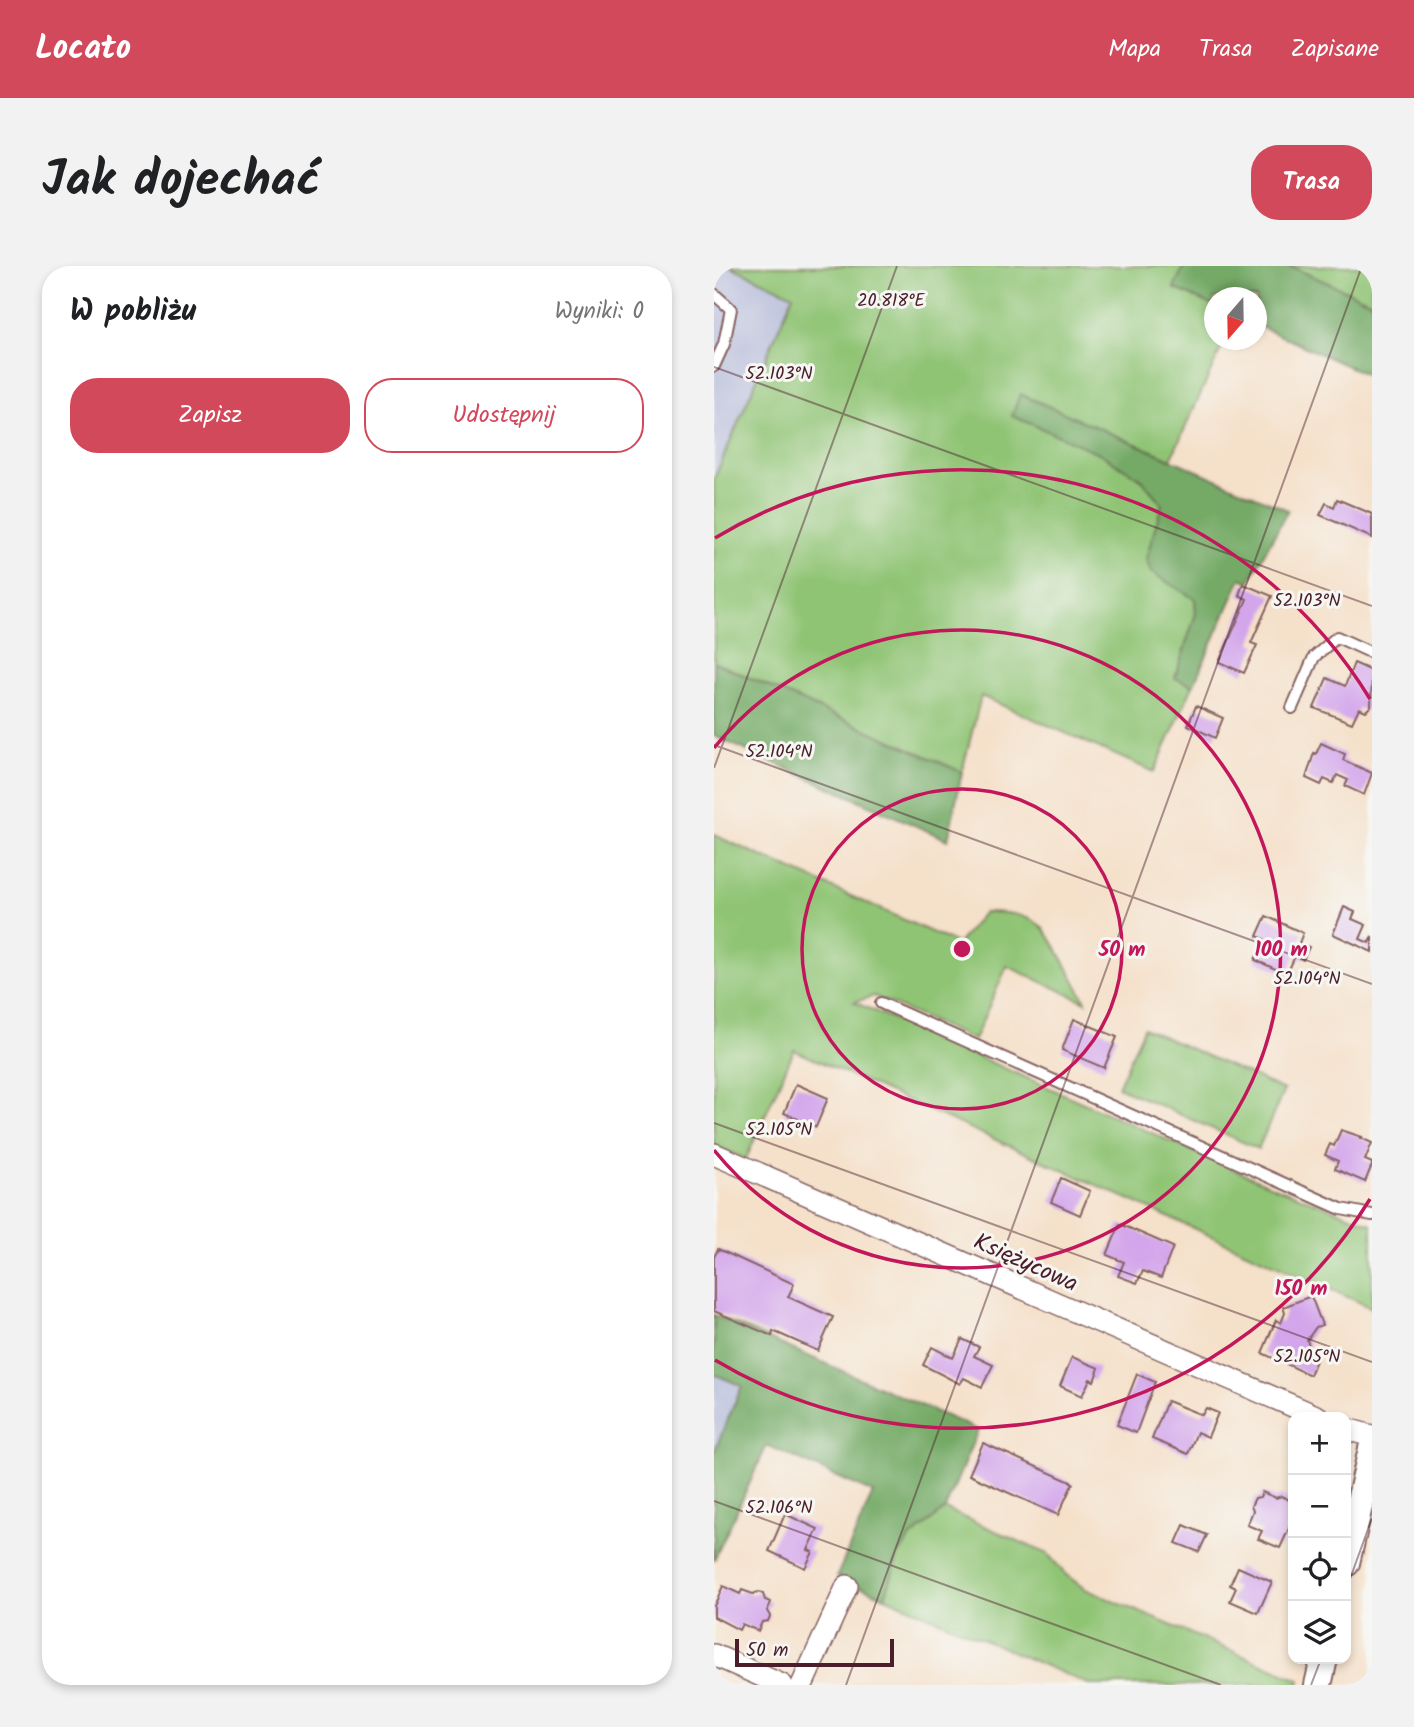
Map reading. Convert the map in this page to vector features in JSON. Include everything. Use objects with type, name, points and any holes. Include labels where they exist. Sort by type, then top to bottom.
[{"type":"street","name":"Księżycowa","points":[[714,1154],[1307,1412]]},
{"type":"street","points":[[1351,1430],[1372,1436]]},
{"type":"street","points":[[1351,1541],[1372,1450]]},
{"type":"street","points":[[802,1685],[847,1586]]},
{"type":"street","points":[[714,1655],[782,1685]]},
{"type":"street","points":[[1318,1685],[1323,1664]]},
{"type":"lane","points":[[714,294],[731,309],[724,344],[714,366]]},
{"type":"lane","points":[[1292,708],[1314,657],[1336,638],[1372,653]]},
{"type":"lane","points":[[881,1003],[1341,1209],[1372,1215]]},
{"type":"shaded area","points":[[714,266],[730,266],[794,294],[714,479]]},
{"type":"shaded area","points":[[714,1374],[742,1386],[714,1452]]},
{"type":"green space","points":[[730,266],[1184,266],[1174,288],[1204,302],[1204,350],[1220,350],[1171,459],[1020,394],[1013,416],[1099,453],[1141,479],[1162,504],[1146,559],[1151,572],[1195,599],[1196,613],[1175,678],[1193,686],[1154,772],[981,696],[962,772],[714,662],[714,479],[793,295]]},
{"type":"green space","points":[[1184,266],[1289,266],[1372,302],[1372,377],[1267,330],[1267,287],[1204,287],[1204,302],[1174,288]]},
{"type":"green space","points":[[1289,266],[1372,266],[1372,302]]},
{"type":"green space","points":[[1020,394],[1288,510],[1249,582],[1241,578],[1193,686],[1175,678],[1196,613],[1195,599],[1151,572],[1146,559],[1162,504],[1141,479],[1099,453],[1012,416]]},
{"type":"green space","points":[[714,662],[962,772],[948,840],[714,736]]},
{"type":"green space","points":[[714,835],[958,944],[984,912],[1021,916],[1041,926],[1058,950],[1086,1002],[1007,966],[974,1040],[874,996],[854,1002],[1272,1186],[1372,1224],[1372,1308],[794,1050],[746,1159],[714,1145]]},
{"type":"green space","points":[[1144,1028],[1284,1090],[1258,1149],[1118,1087]]},
{"type":"green space","points":[[714,1315],[978,1430],[945,1509],[908,1540],[898,1556],[885,1597],[837,1576],[873,1493],[767,1445],[714,1560],[714,1452],[742,1386],[714,1374]]},
{"type":"green space","points":[[945,1509],[1048,1554],[1065,1574],[1085,1589],[1300,1680],[1299,1685],[1090,1685],[885,1597],[898,1556],[908,1540]]},
{"type":"building","points":[[1337,499],[1372,514],[1372,538],[1320,515],[1326,503],[1334,507]]},
{"type":"building","points":[[1243,584],[1272,596],[1251,643],[1257,645],[1244,673],[1219,662],[1247,599],[1239,595]]},
{"type":"building","points":[[1354,663],[1372,671],[1371,706],[1366,711],[1359,708],[1352,723],[1314,708],[1327,678],[1345,686]]},
{"type":"building","points":[[1196,706],[1223,718],[1215,738],[1188,725]]},
{"type":"building","points":[[1321,743],[1345,754],[1343,760],[1372,773],[1364,795],[1345,786],[1348,780],[1337,775],[1333,783],[1324,779],[1321,785],[1306,778],[1314,753],[1316,754]]},
{"type":"building","points":[[1344,907],[1355,912],[1352,919],[1366,925],[1360,939],[1369,943],[1372,936],[1372,952],[1333,934]]},
{"type":"building","points":[[1266,916],[1303,933],[1299,943],[1309,947],[1303,960],[1295,956],[1287,974],[1255,960],[1264,939],[1257,936]]},
{"type":"building","points":[[1074,1019],[1117,1037],[1104,1068],[1062,1050]]},
{"type":"building","points":[[796,1084],[828,1098],[816,1127],[784,1113]]},
{"type":"building","points":[[1341,1130],[1372,1143],[1365,1160],[1372,1165],[1365,1182],[1335,1169],[1338,1161],[1325,1155],[1330,1144],[1334,1146]]},
{"type":"building","points":[[1061,1178],[1090,1191],[1080,1215],[1051,1202]]},
{"type":"building","points":[[1120,1224],[1173,1247],[1161,1278],[1143,1271],[1137,1283],[1118,1276],[1124,1262],[1107,1255]]},
{"type":"building","points":[[718,1249],[794,1284],[788,1297],[833,1317],[818,1351],[773,1331],[772,1336],[714,1311],[714,1257]]},
{"type":"building","points":[[1311,1296],[1322,1325],[1316,1327],[1307,1340],[1309,1346],[1304,1353],[1317,1358],[1310,1375],[1262,1353],[1276,1320],[1281,1323],[1285,1313],[1283,1307]]},
{"type":"building","points":[[962,1339],[979,1347],[974,1356],[993,1365],[982,1387],[964,1378],[960,1384],[923,1365],[932,1347],[953,1358]]},
{"type":"building","points":[[1072,1357],[1099,1368],[1094,1381],[1090,1379],[1082,1396],[1060,1386]]},
{"type":"building","points":[[1137,1374],[1155,1382],[1136,1433],[1117,1425]]},
{"type":"building","points":[[1167,1401],[1202,1415],[1206,1408],[1218,1413],[1208,1437],[1197,1432],[1188,1454],[1152,1439]]},
{"type":"building","points":[[983,1443],[1073,1483],[1058,1515],[969,1475]]},
{"type":"building","points":[[1262,1492],[1276,1498],[1281,1496],[1288,1499],[1288,1531],[1280,1548],[1258,1539],[1262,1531],[1247,1525],[1253,1511],[1251,1506],[1255,1498],[1260,1497]]},
{"type":"building","points":[[785,1514],[818,1529],[808,1550],[813,1552],[805,1568],[769,1551]]},
{"type":"building","points":[[1184,1525],[1207,1535],[1199,1552],[1176,1543]]},
{"type":"building","points":[[1238,1567],[1272,1582],[1258,1613],[1230,1601],[1236,1588],[1230,1585]]},
{"type":"building","points":[[723,1586],[740,1594],[742,1590],[753,1594],[758,1592],[771,1602],[767,1611],[770,1616],[768,1621],[762,1622],[758,1631],[742,1624],[739,1630],[714,1617],[714,1606]]}]
